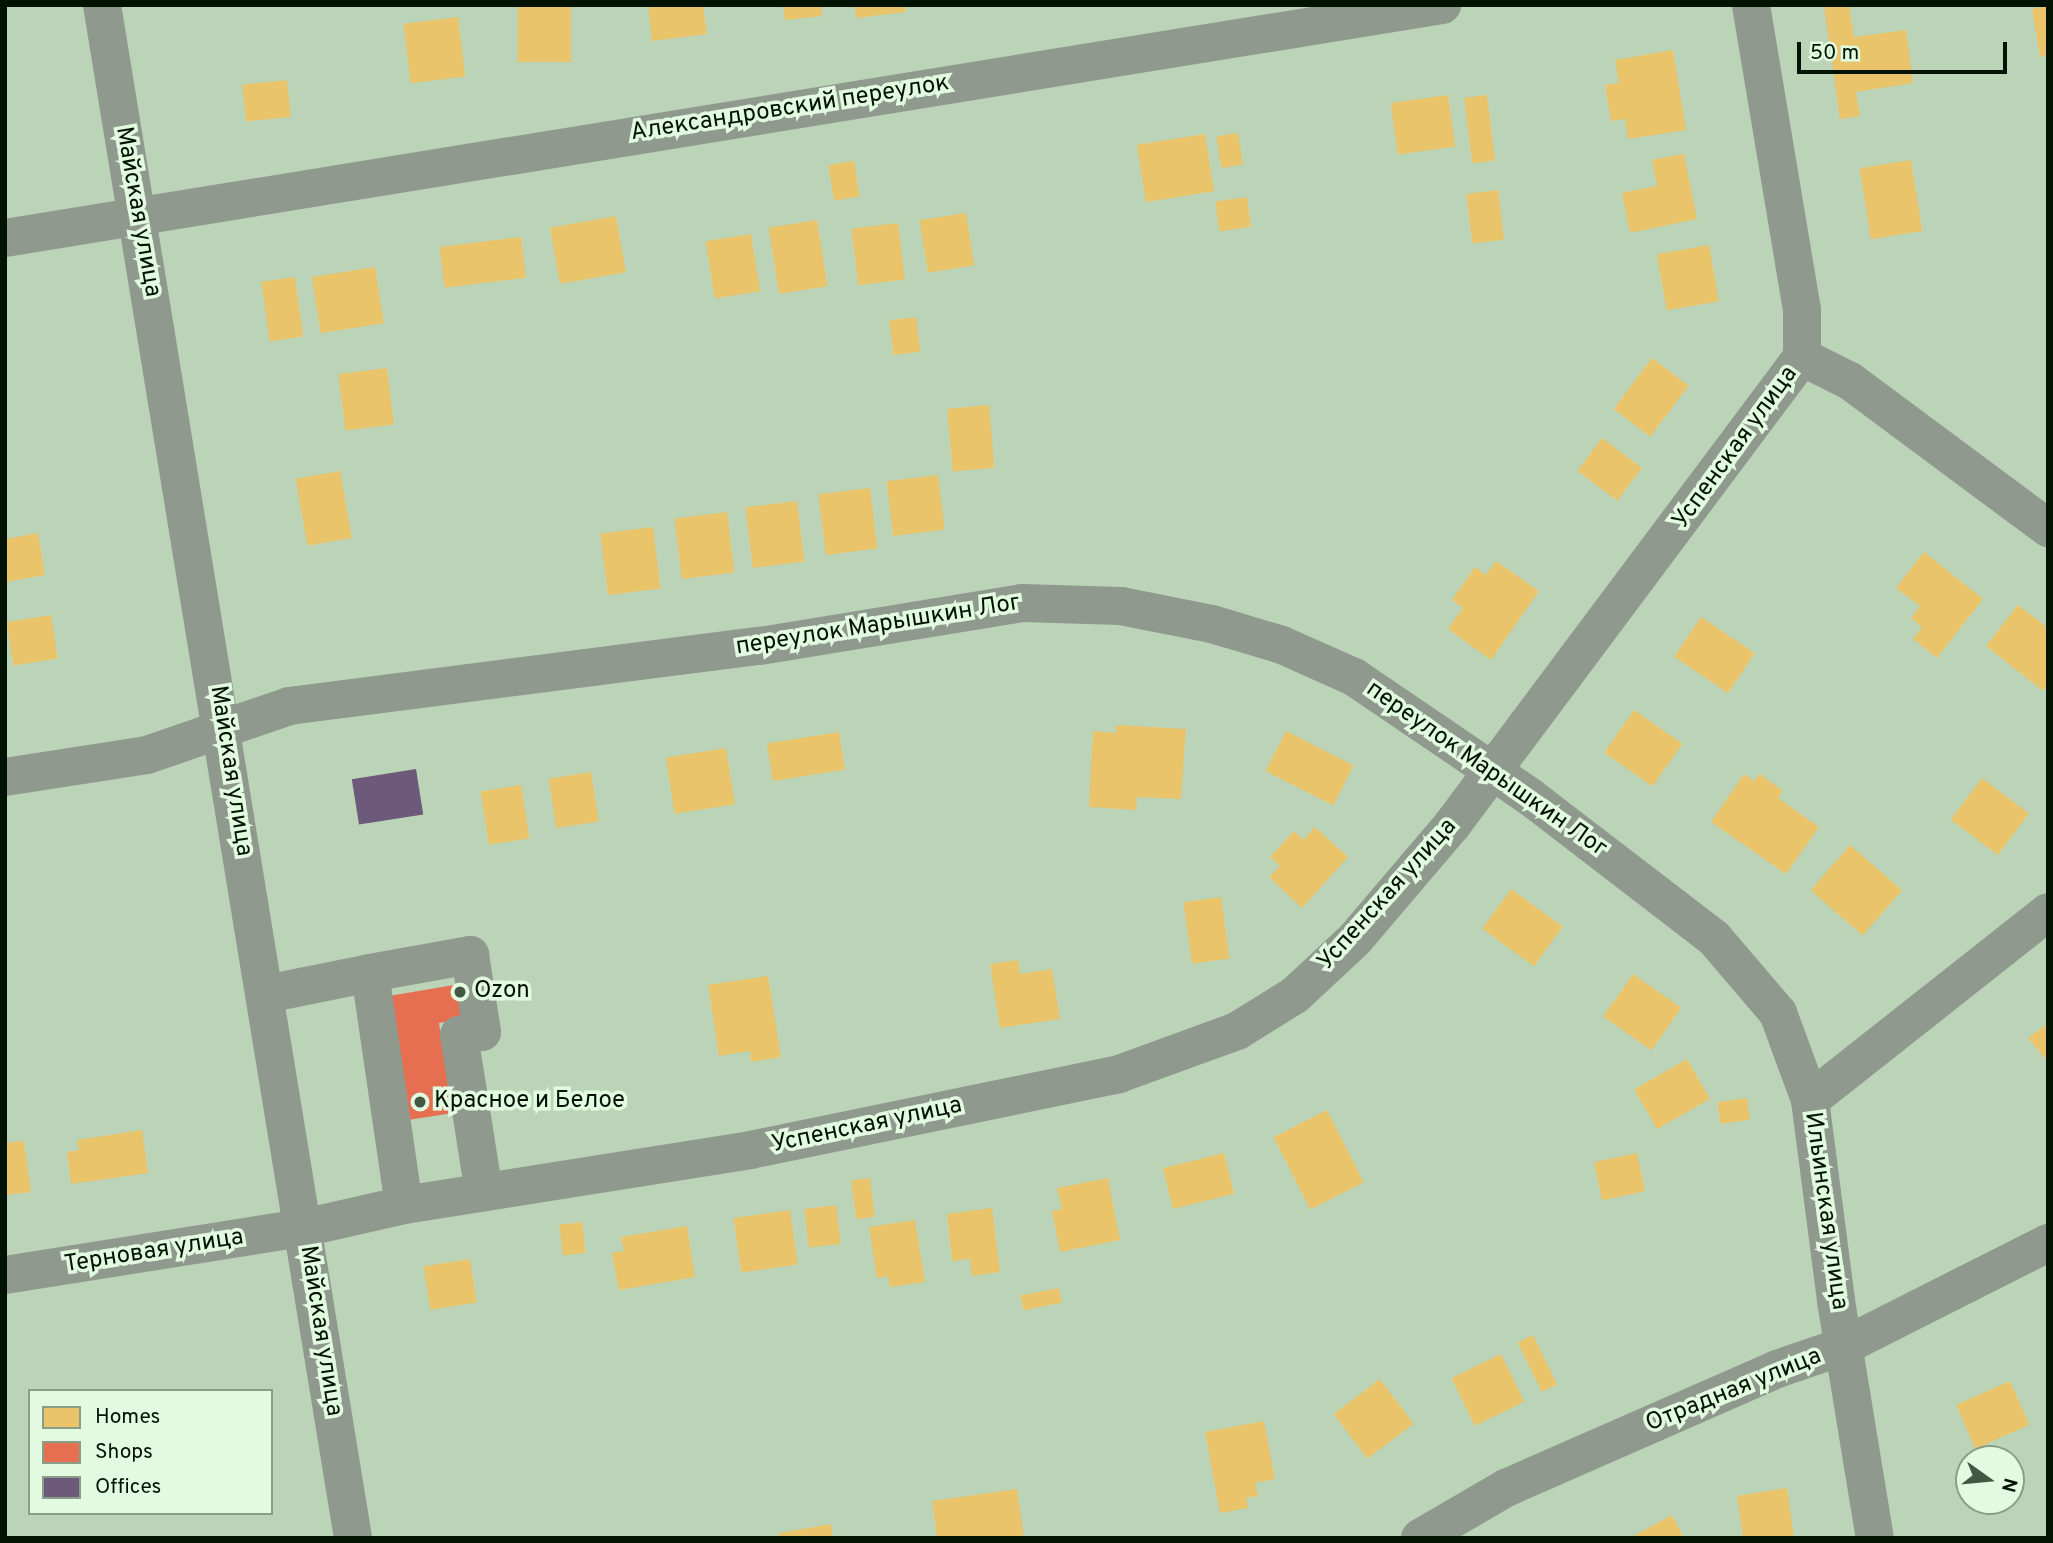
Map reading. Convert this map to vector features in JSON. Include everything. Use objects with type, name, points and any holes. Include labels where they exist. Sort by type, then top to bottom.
[{"type":"street","name":"Майская улица","points":[[102,5],[223,729],[353,1538]]},
{"type":"street","name":"Александровский переулок","points":[[5,237],[1442,5]]},
{"type":"street","name":"Успенская улица","points":[[303,1228],[404,1205],[750,1150],[1119,1074],[1237,1031],[1295,995],[1355,939],[1492,770],[1802,357],[1802,310],[1751,5]]},
{"type":"street","points":[[1802,357],[1850,381],[2048,528]]},
{"type":"street","name":"переулок Марышкин Лог","points":[[5,777],[147,755],[289,706],[760,646],[1021,603],[1108,605],[1212,624],[1282,645],[1354,677],[1492,770],[1714,938],[1778,1013],[1810,1100]]},
{"type":"street","name":"Ильинская улица","points":[[1875,1538],[1844,1346],[1810,1100],[2048,912]]},
{"type":"street","points":[[266,995],[470,955],[482,1032],[459,1035],[484,1192]]},
{"type":"street","points":[[370,973],[404,1205]]},
{"type":"street","name":"Терновая улица","points":[[5,1275],[303,1228]]},
{"type":"street","name":"Отрадная улица","points":[[1420,1538],[1507,1488],[1777,1369],[1844,1346],[2048,1244]]},
{"type":"building: Homes","points":[[518,5],[571,5],[571,62],[518,62]]},
{"type":"building: Homes","points":[[648,5],[703,5],[707,34],[652,41]]},
{"type":"building: Homes","points":[[783,5],[821,5],[822,16],[785,20]]},
{"type":"building: Homes","points":[[855,5],[905,5],[906,12],[856,18]]},
{"type":"building: Homes","points":[[1849,5],[1854,37],[1906,30],[1913,83],[1856,92],[1860,116],[1840,119],[1824,6]]},
{"type":"building: Homes","points":[[2048,6],[2048,56],[2040,57],[2032,9]]},
{"type":"building: Homes","points":[[458,17],[465,77],[411,83],[403,24]]},
{"type":"building: Homes","points":[[1673,50],[1686,130],[1628,139],[1625,119],[1611,121],[1605,85],[1619,83],[1615,60]]},
{"type":"building: Homes","points":[[287,80],[291,117],[246,122],[242,85]]},
{"type":"building: Homes","points":[[1448,95],[1455,146],[1398,155],[1391,103]]},
{"type":"building: Homes","points":[[1487,95],[1495,161],[1472,163],[1464,98]]},
{"type":"building: Homes","points":[[1238,133],[1243,165],[1221,168],[1216,136]]},
{"type":"building: Homes","points":[[1205,134],[1214,191],[1146,202],[1137,145]]},
{"type":"building: Homes","points":[[1684,154],[1697,219],[1630,233],[1622,193],[1657,186],[1652,160]]},
{"type":"building: Homes","points":[[1911,160],[1922,231],[1871,239],[1860,168]]},
{"type":"building: Homes","points":[[854,161],[860,197],[834,201],[828,165]]},
{"type":"building: Homes","points":[[1498,190],[1504,240],[1472,244],[1466,194]]},
{"type":"building: Homes","points":[[1247,197],[1251,227],[1219,231],[1215,201]]},
{"type":"building: Homes","points":[[966,213],[974,265],[928,273],[920,220]]},
{"type":"building: Homes","points":[[616,216],[626,272],[560,284],[550,228]]},
{"type":"building: Homes","points":[[817,220],[827,286],[779,294],[769,228]]},
{"type":"building: Homes","points":[[898,223],[905,280],[858,285],[851,229]]},
{"type":"building: Homes","points":[[751,234],[760,291],[715,298],[706,241]]},
{"type":"building: Homes","points":[[521,237],[526,278],[445,288],[440,247]]},
{"type":"building: Homes","points":[[1709,245],[1719,301],[1667,310],[1657,254]]},
{"type":"building: Homes","points":[[375,267],[384,323],[321,333],[312,277]]},
{"type":"building: Homes","points":[[295,277],[303,336],[270,341],[261,282]]},
{"type":"building: Homes","points":[[916,317],[920,352],[893,355],[889,320]]},
{"type":"building: Homes","points":[[1652,358],[1689,386],[1650,437],[1613,409]]},
{"type":"building: Homes","points":[[387,368],[394,425],[345,431],[338,374]]},
{"type":"building: Homes","points":[[989,405],[994,468],[953,471],[947,409]]},
{"type":"building: Homes","points":[[1602,438],[1642,468],[1617,501],[1577,471]]},
{"type":"building: Homes","points":[[340,471],[352,538],[307,546],[296,479]]},
{"type":"building: Homes","points":[[938,475],[945,530],[893,536],[886,481]]},
{"type":"building: Homes","points":[[870,488],[877,549],[826,555],[818,494]]},
{"type":"building: Homes","points":[[797,501],[804,562],[753,568],[745,507]]},
{"type":"building: Homes","points":[[727,512],[734,573],[682,579],[674,518]]},
{"type":"building: Homes","points":[[653,527],[661,589],[608,595],[600,533]]},
{"type":"building: Homes","points":[[38,533],[45,575],[5,582],[5,539]]},
{"type":"building: Homes","points":[[1924,552],[1983,599],[1937,658],[1913,639],[1922,627],[1911,618],[1920,606],[1896,588]]},
{"type":"building: Homes","points":[[1496,561],[1539,591],[1491,660],[1448,629],[1463,608],[1452,600],[1475,567],[1486,575]]},
{"type":"building: Homes","points":[[2018,605],[2048,628],[2048,684],[2043,691],[1986,646]]},
{"type":"building: Homes","points":[[51,615],[58,658],[13,665],[7,622]]},
{"type":"building: Homes","points":[[1701,617],[1755,653],[1728,693],[1674,657]]},
{"type":"building: Homes","points":[[1634,710],[1682,744],[1653,786],[1604,753]]},
{"type":"building: Homes","points":[[1116,725],[1186,729],[1181,799],[1137,797],[1136,810],[1089,807],[1093,731],[1116,733]]},
{"type":"building: Homes","points":[[1286,731],[1354,766],[1333,806],[1266,771]]},
{"type":"building: Homes","points":[[839,732],[845,770],[773,781],[767,743]]},
{"type":"building: Homes","points":[[726,748],[735,804],[675,814],[666,758]]},
{"type":"building: Homes","points":[[591,772],[599,821],[556,828],[549,779]]},
{"type":"building: Homes","points":[[1744,774],[1754,781],[1760,774],[1783,791],[1778,798],[1819,827],[1786,874],[1711,822]]},
{"type":"building: Homes","points":[[1982,778],[2029,814],[1998,855],[1951,820]]},
{"type":"building: Homes","points":[[521,785],[529,838],[489,845],[481,791]]},
{"type":"building: Homes","points":[[1315,827],[1348,857],[1302,908],[1269,877],[1280,866],[1270,857],[1294,831],[1303,840]]},
{"type":"building: Homes","points":[[1850,845],[1902,890],[1863,936],[1811,890]]},
{"type":"building: Homes","points":[[1511,889],[1563,927],[1534,966],[1482,929]]},
{"type":"building: Homes","points":[[1221,897],[1230,958],[1192,964],[1183,902]]},
{"type":"building: Homes","points":[[1018,960],[1020,974],[1052,969],[1060,1019],[1000,1028],[990,964]]},
{"type":"building: Homes","points":[[1633,974],[1681,1008],[1652,1050],[1603,1017]]},
{"type":"building: Homes","points":[[768,976],[781,1057],[751,1062],[750,1051],[719,1056],[708,985]]},
{"type":"building: Homes","points":[[2048,1023],[2048,1062],[2028,1038]]},
{"type":"building: Homes","points":[[1687,1059],[1710,1099],[1657,1129],[1634,1090]]},
{"type":"building: Homes","points":[[1747,1098],[1750,1120],[1720,1124],[1717,1102]]},
{"type":"building: Homes","points":[[1327,1110],[1364,1182],[1310,1209],[1274,1137]]},
{"type":"building: Homes","points":[[142,1130],[148,1173],[71,1184],[67,1152],[79,1150],[77,1140]]},
{"type":"building: Homes","points":[[24,1141],[31,1192],[5,1195],[5,1143]]},
{"type":"building: Homes","points":[[1224,1153],[1234,1194],[1173,1209],[1163,1168]]},
{"type":"building: Homes","points":[[1637,1153],[1645,1191],[1602,1200],[1594,1162]]},
{"type":"building: Homes","points":[[870,1178],[875,1217],[856,1219],[851,1180]]},
{"type":"building: Homes","points":[[1108,1178],[1120,1240],[1060,1252],[1052,1211],[1062,1209],[1057,1188]]},
{"type":"building: Homes","points":[[836,1205],[841,1244],[809,1248],[804,1209]]},
{"type":"building: Homes","points":[[992,1208],[1000,1272],[972,1276],[970,1259],[952,1261],[947,1214]]},
{"type":"building: Homes","points":[[790,1210],[798,1264],[741,1272],[734,1218]]},
{"type":"building: Homes","points":[[915,1220],[925,1282],[890,1287],[888,1276],[877,1278],[869,1227]]},
{"type":"building: Homes","points":[[582,1222],[586,1253],[563,1256],[559,1225]]},
{"type":"building: Homes","points":[[687,1226],[695,1277],[619,1290],[612,1253],[624,1251],[621,1237]]},
{"type":"building: Homes","points":[[470,1259],[477,1302],[430,1310],[424,1266]]},
{"type":"building: Homes","points":[[1059,1288],[1062,1303],[1024,1310],[1021,1295]]},
{"type":"building: Homes","points":[[1533,1335],[1557,1384],[1542,1392],[1518,1342]]},
{"type":"building: Homes","points":[[1501,1354],[1524,1402],[1475,1426],[1452,1378]]},
{"type":"building: Homes","points":[[1380,1379],[1414,1424],[1367,1459],[1334,1414]]},
{"type":"building: Homes","points":[[2010,1381],[2030,1425],[1984,1445],[1974,1445],[1956,1405]]},
{"type":"building: Homes","points":[[1264,1421],[1275,1479],[1255,1483],[1258,1496],[1246,1498],[1248,1508],[1220,1513],[1205,1432]]},
{"type":"building: Homes","points":[[1787,1488],[1794,1538],[1743,1538],[1737,1496]]},
{"type":"building: Homes","points":[[1017,1489],[1024,1538],[937,1538],[932,1501]]},
{"type":"building: Homes","points":[[1672,1515],[1684,1538],[1630,1538]]},
{"type":"building: Homes","points":[[831,1524],[833,1538],[779,1538],[779,1533]]},
{"type":"building: Shops","points":[[466,983],[472,1017],[439,1023],[453,1113],[408,1120],[389,996]]},
{"type":"building: Offices","points":[[416,769],[423,814],[359,825],[352,779]]},
{"type":"place","name":"Ozon","points":[[460,992]]},
{"type":"place","name":"Красное и Белое","points":[[420,1102]]}]
